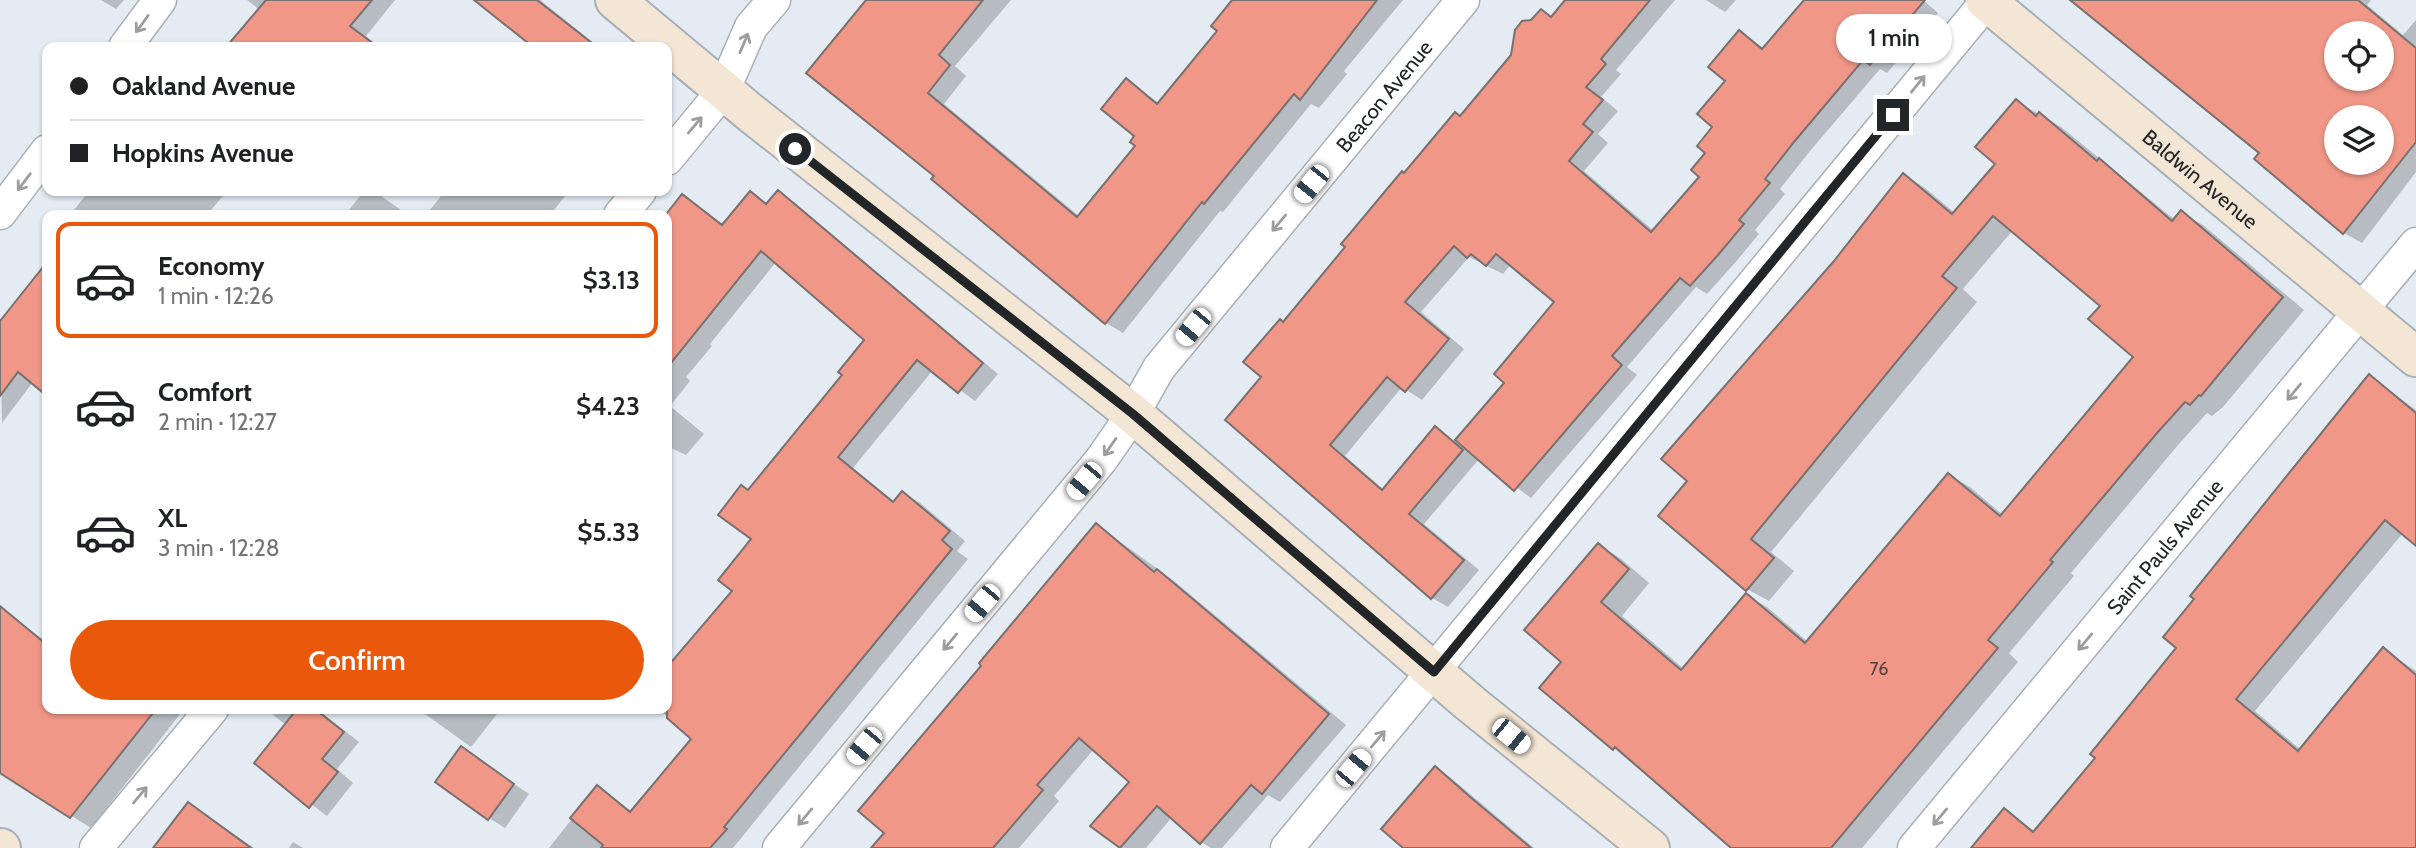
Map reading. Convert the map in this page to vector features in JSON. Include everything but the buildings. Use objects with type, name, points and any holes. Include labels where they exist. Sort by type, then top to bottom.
[{"type":"street","points":[[129,42],[160,0]]},
{"type":"street","points":[[615,0],[665,42]]},
{"type":"street","points":[[672,153],[723,91],[751,27],[774,0]]},
{"type":"street","name":"Beacon Avenue","points":[[779,848],[1101,460],[1133,414],[1159,368],[1463,0]]},
{"type":"street","points":[[1287,848],[1987,0]]},
{"type":"street","name":"Baldwin Avenue","points":[[1987,0],[2416,357]]},
{"type":"street","points":[[672,48],[1133,414],[1434,672],[1650,848]]},
{"type":"street","points":[[0,213],[42,158]]},
{"type":"street","points":[[624,210],[636,196]]},
{"type":"street","name":"Saint Pauls Avenue","points":[[1914,848],[2416,244]]},
{"type":"street","points":[[96,848],[208,714]]},
{"type":"route","points":[[795,149],[1133,414],[1434,672],[1893,115]]}]
